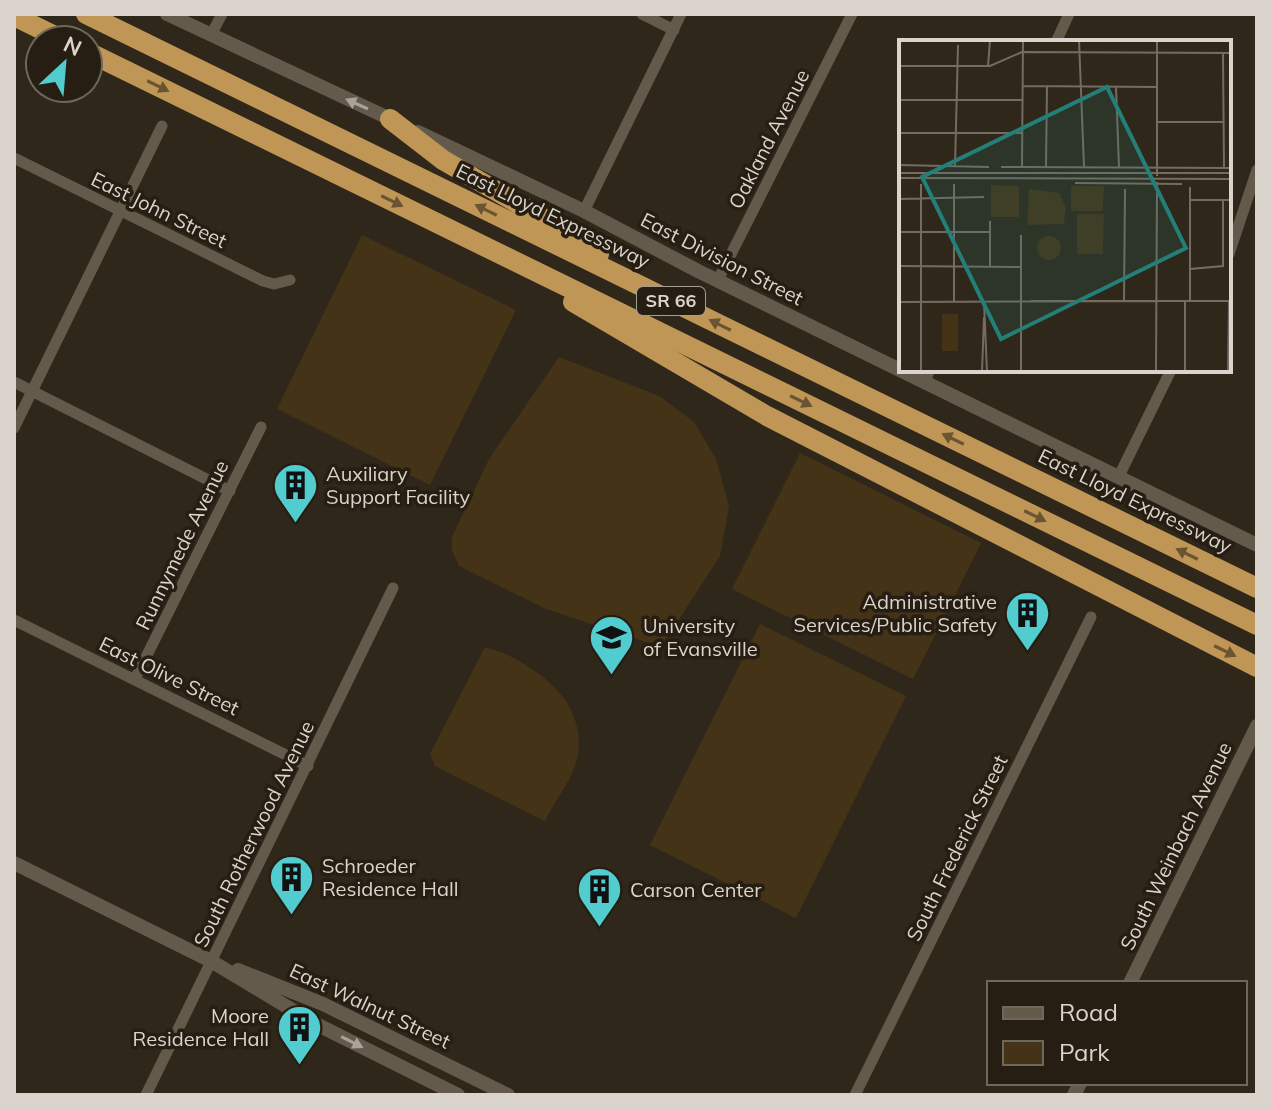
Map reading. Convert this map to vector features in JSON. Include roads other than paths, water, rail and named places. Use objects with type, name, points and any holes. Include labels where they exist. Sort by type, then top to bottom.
[{"type":"highway","name":"East Lloyd Expressway","points":[[86,14],[1257,588]]},
{"type":"highway","name":"SR 66","points":[[104,60],[1257,625]]},
{"type":"highway","points":[[390,119],[443,160],[565,231],[662,297]]},
{"type":"highway","points":[[478,243],[767,416],[1257,667]]},
{"type":"street","name":"East Division Street","points":[[167,14],[584,211],[718,280],[899,363]]},
{"type":"street","points":[[211,35],[222,14]]},
{"type":"street","points":[[642,14],[674,30]]},
{"type":"street","points":[[584,211],[681,14]]},
{"type":"street","name":"Oakland Avenue","points":[[718,280],[852,14]]},
{"type":"street","points":[[1057,40],[1069,14]]},
{"type":"street","points":[[14,428],[162,126]]},
{"type":"street","name":"East John Street","points":[[14,158],[263,281],[274,284],[290,280]]},
{"type":"street","points":[[1231,248],[1257,170]]},
{"type":"street","points":[[1118,478],[1170,372]]},
{"type":"street","name":"East Division Street","points":[[927,376],[1118,478],[1257,545]]},
{"type":"street","points":[[14,382],[230,491]]},
{"type":"street","name":"Runnymede Avenue","points":[[135,679],[261,427]]},
{"type":"street","name":"South Rotherwood Avenue","points":[[146,1095],[393,588]]},
{"type":"street","name":"South Frederick Street","points":[[855,1095],[1091,617]]},
{"type":"street","name":"East Olive Street","points":[[14,620],[308,766]]},
{"type":"street","name":"South Weinbach Avenue","points":[[1131,981],[1257,726]]},
{"type":"street","name":"East Walnut Street","points":[[14,863],[211,961],[305,1018],[458,1095]]},
{"type":"street","name":"East Walnut Street","points":[[211,961],[309,997],[508,1095]]},
{"type":"place","name":"Auxiliary Support Facility","points":[[295,525]]},
{"type":"place","name":"Administrative Services/Public Safety","points":[[1028,652]]},
{"type":"place","name":"University of Evansville","points":[[612,676]]},
{"type":"place","name":"Schroeder Residence Hall","points":[[291,916]]},
{"type":"place","name":"Carson Center","points":[[599,929]]},
{"type":"place","name":"Moore Residence Hall","points":[[300,1067]]}]
